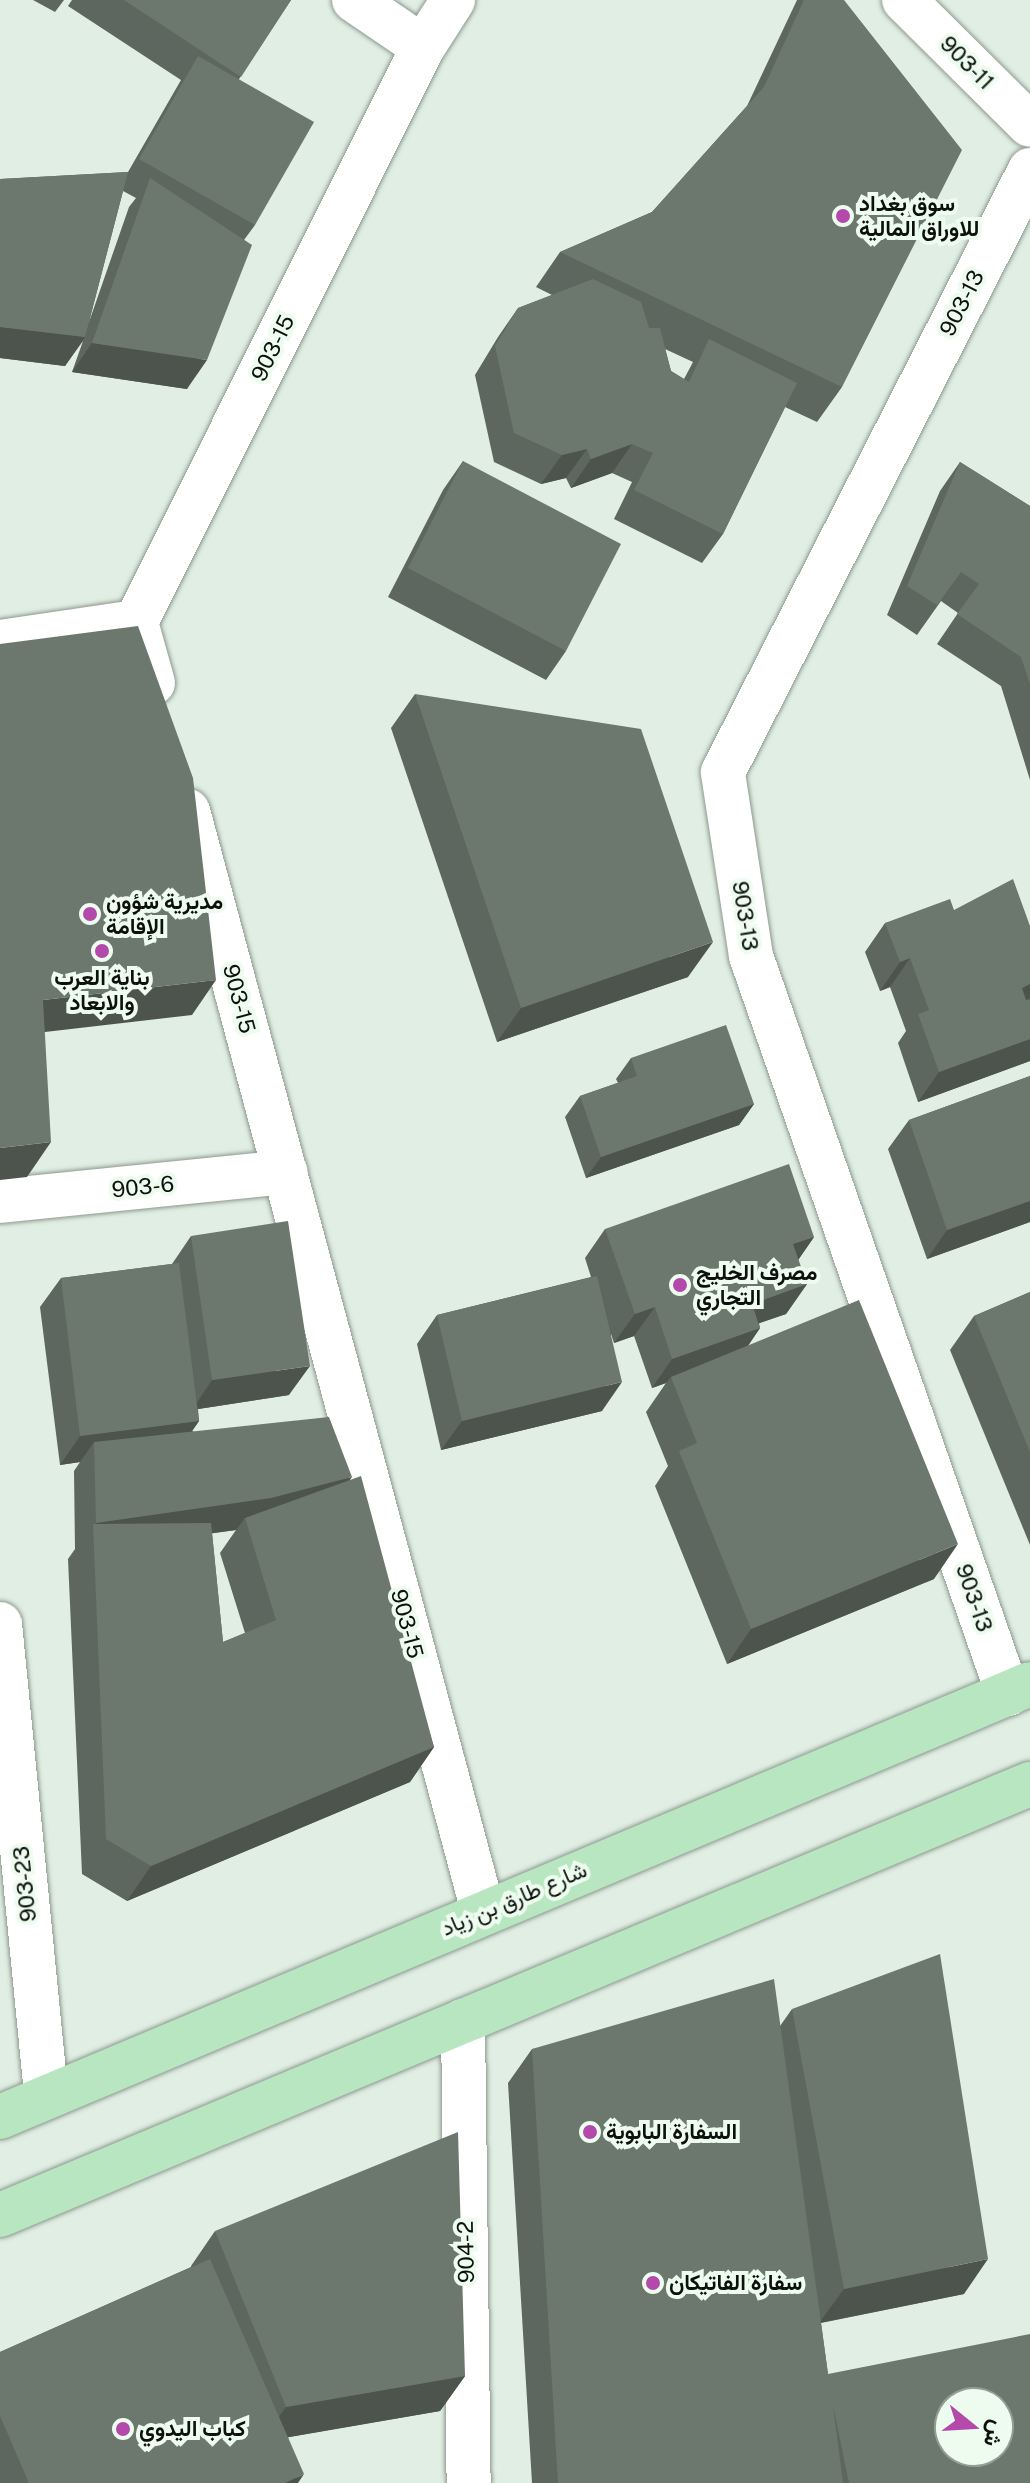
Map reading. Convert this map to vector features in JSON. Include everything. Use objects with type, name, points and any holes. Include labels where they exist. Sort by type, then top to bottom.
[{"type":"main road","name":"شارع طارق بن زياد","points":[[0,2117],[483,1911],[1019,1689]]},
{"type":"main road","points":[[0,2215],[1030,1784]]},
{"type":"street","points":[[354,0],[423,47]]},
{"type":"street","name":"903-15","points":[[136,622],[423,47],[453,0]]},
{"type":"street","name":"903-11","points":[[904,0],[1030,125]]},
{"type":"street","name":"903-13","points":[[1019,1689],[751,956],[723,772],[1030,170]]},
{"type":"street","points":[[0,642],[136,622],[166,729]]},
{"type":"street","name":"903-15","points":[[178,775],[483,1911]]},
{"type":"street","name":"903-6","points":[[0,1201],[286,1172]]},
{"type":"street","name":"903-23","points":[[0,1624],[46,2096]]},
{"type":"street","name":"904-2","points":[[463,2021],[469,2483]]},
{"type":"building","points":[[124,0],[291,0],[241,77]]},
{"type":"building","points":[[804,0],[844,0],[962,150],[842,387],[560,252],[652,212],[764,87]]},
{"type":"building","points":[[198,56],[314,122],[255,225],[139,159]]},
{"type":"building","points":[[128,172],[85,337],[0,327],[0,179]]},
{"type":"building","points":[[150,178],[252,245],[207,360],[92,343]]},
{"type":"building","points":[[593,279],[641,302],[649,328],[660,328],[671,371],[689,382],[709,339],[797,383],[723,534],[634,490],[653,453],[632,444],[591,459],[587,449],[562,455],[514,433],[495,346],[518,308]]},
{"type":"building","points":[[463,461],[621,544],[566,651],[408,568]]},
{"type":"building","points":[[960,462],[1030,506],[1030,684],[1021,657],[957,614],[979,584],[961,572],[937,605],[907,586]]},
{"type":"building","name":"مديرية شؤون الإقامة","points":[[138,626],[193,778],[216,980],[43,1000],[51,1142],[0,1148],[0,644]]},
{"type":"building","points":[[415,694],[641,729],[713,942],[521,1008]]},
{"type":"building","points":[[1013,879],[1030,926],[1030,984],[1022,988],[1026,1000],[1030,999],[1030,1039],[939,1072],[918,1014],[929,1010],[910,958],[900,962],[885,923],[950,899],[954,910]]},
{"type":"building","points":[[726,1025],[754,1104],[601,1157],[580,1096],[637,1076],[631,1058]]},
{"type":"building","points":[[1030,1076],[1030,1201],[947,1230],[909,1120]]},
{"type":"building","points":[[789,1164],[814,1237],[793,1244],[807,1284],[752,1304],[760,1328],[672,1359],[655,1307],[635,1314],[605,1229]]},
{"type":"building","points":[[288,1221],[310,1366],[212,1380],[191,1236]]},
{"type":"building","points":[[179,1263],[199,1421],[80,1436],[61,1278]]},
{"type":"building","points":[[597,1276],[622,1382],[462,1421],[437,1315]]},
{"type":"building","points":[[1030,1292],[1030,1452],[974,1316]]},
{"type":"building","points":[[859,1300],[958,1544],[751,1629],[679,1451],[697,1443],[671,1377]]},
{"type":"building","points":[[329,1417],[352,1477],[271,1498],[96,1523],[94,1442]]},
{"type":"building","points":[[361,1476],[434,1747],[151,1866],[106,1839],[93,1524],[211,1523],[223,1642],[276,1620],[245,1518]]},
{"type":"building","points":[[940,1954],[988,2259],[844,2289],[792,2009]]},
{"type":"building","name":"سفارة الفاتيكان","points":[[774,1979],[828,2374],[1030,2334],[1030,2483],[849,2483],[833,2405],[843,2483],[558,2483],[532,2049]]},
{"type":"building","points":[[458,2132],[465,2376],[286,2407],[215,2231]]},
{"type":"building","name":"كباب اليدوي","points":[[210,2259],[304,2474],[285,2483],[29,2483],[0,2416],[0,2352]]},
{"type":"place","name":"سوق بغداد للاوراق المالية","points":[[843,216]]},
{"type":"place","name":"مديرية شؤون الإقامة","points":[[90,914]]},
{"type":"place","name":"بناية العرب والابعاد","points":[[102,951]]},
{"type":"place","name":"مصرف الخليج التجاري","points":[[680,1285]]},
{"type":"place","name":"السفارة البابوية","points":[[590,2132]]},
{"type":"place","name":"سفارة الفاتيكان","points":[[653,2283]]},
{"type":"place","name":"كباب اليدوي","points":[[123,2429]]}]
